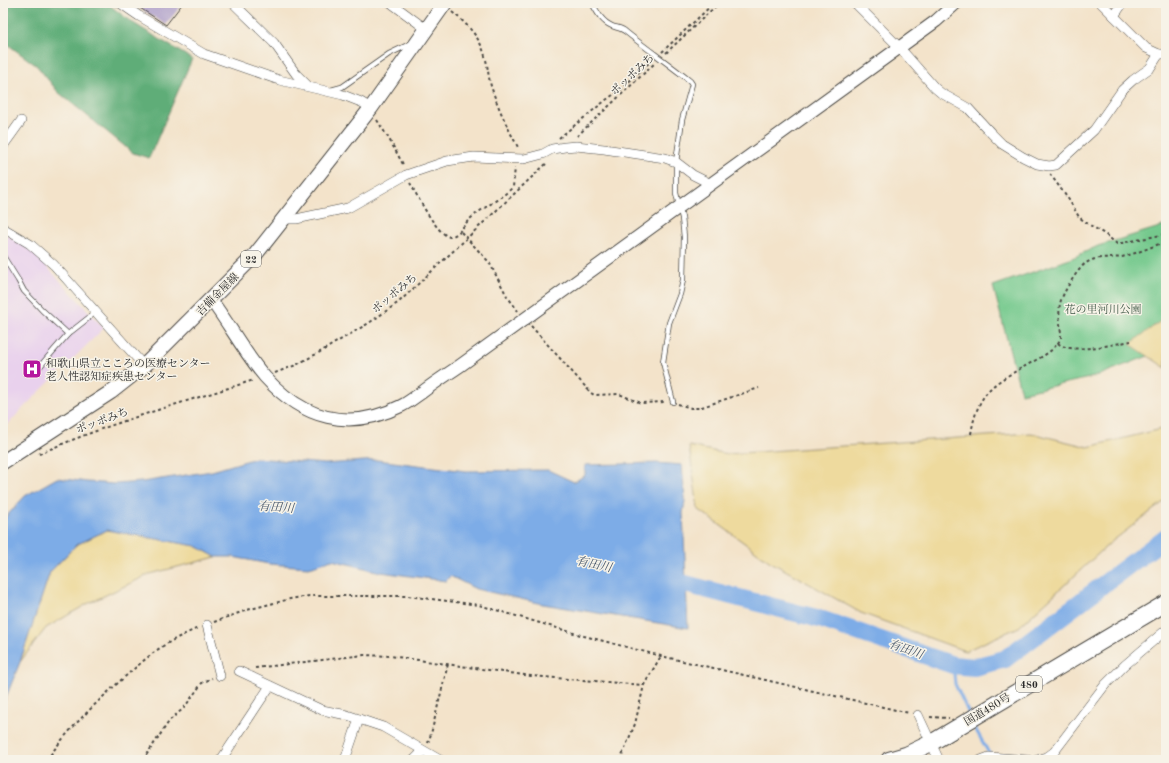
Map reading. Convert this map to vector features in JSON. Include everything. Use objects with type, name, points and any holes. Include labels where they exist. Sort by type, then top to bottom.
[{"type":"highway","name":"国道480号","points":[[889,760],[906,755],[931,743],[1166,603]]},
{"type":"main road","name":"吉備金屋線","points":[[3,462],[111,392],[144,366],[255,255],[371,109],[444,4]]},
{"type":"street","points":[[120,3],[139,16],[204,54],[279,80],[309,88],[325,90],[361,102],[371,109]]},
{"type":"street","points":[[233,3],[274,43],[296,74],[309,88]]},
{"type":"street","points":[[391,3],[423,33]]},
{"type":"street","points":[[855,3],[941,93],[968,108],[1002,144],[1023,157],[1038,164],[1049,166],[1056,164],[1094,130],[1122,90],[1150,68],[1162,54],[1146,48],[1101,3]]},
{"type":"street","points":[[211,300],[265,376],[300,407],[338,419],[365,419],[380,415],[402,406],[524,319],[898,47],[936,21],[956,3]]},
{"type":"street","points":[[1114,16],[1123,3]]},
{"type":"street","points":[[3,146],[21,121]]},
{"type":"street","points":[[283,219],[296,219],[348,208],[406,175],[447,160],[474,157],[519,159],[532,158],[552,149],[576,146],[665,158],[676,162],[693,175],[711,184]]},
{"type":"street","points":[[3,228],[30,244],[54,265],[144,366]]},
{"type":"street","points":[[207,625],[220,676]]},
{"type":"street","points":[[1037,760],[1047,757],[1054,757],[1088,707],[1106,686],[1125,665],[1166,630]]},
{"type":"street","points":[[239,671],[322,710],[347,715],[383,727],[440,760]]},
{"type":"street","points":[[221,760],[270,686]]},
{"type":"street","points":[[918,715],[940,760]]},
{"type":"street","points":[[346,760],[359,720]]},
{"type":"street","points":[[414,760],[423,751]]},
{"type":"street","points":[[981,760],[989,757],[1028,760]]},
{"type":"lane","points":[[592,3],[600,18],[610,26],[622,29],[692,84],[682,120],[676,162],[676,193],[680,207],[684,237],[683,280],[680,294],[669,323],[663,362],[673,402]]},
{"type":"lane","points":[[325,90],[335,90],[342,87],[389,54],[403,48],[423,33]]},
{"type":"lane","points":[[3,256],[24,291],[68,334]]},
{"type":"lane","points":[[35,372],[68,334],[96,312]]},
{"type":"path","points":[[552,149],[564,133],[620,90],[659,57],[714,3]]},
{"type":"path","name":"ポッポみち","points":[[34,456],[67,441],[137,416],[173,406],[296,365],[369,323],[399,302],[718,3]]},
{"type":"path","points":[[371,109],[399,155],[406,175],[429,217],[443,234],[450,236],[461,231],[471,218],[513,188],[514,172],[521,156],[492,87],[485,56],[479,40],[469,27],[444,4]]},
{"type":"path","points":[[1049,166],[1050,174],[1069,200],[1079,217],[1106,235],[1115,243],[1117,244],[1166,234]]},
{"type":"path","points":[[461,231],[489,262],[507,296],[524,319],[594,395],[619,394],[641,403],[673,402],[691,408],[699,408],[759,388]]},
{"type":"path","points":[[971,434],[980,403],[992,387],[1004,377],[1049,353],[1058,343],[1061,338],[1060,302],[1067,288],[1086,263],[1097,258],[1103,257],[1112,259],[1137,253],[1166,241]]},
{"type":"path","points":[[1058,343],[1066,348],[1082,348],[1131,341]]},
{"type":"path","points":[[47,760],[75,726],[100,700],[136,667],[164,646],[207,625],[247,610],[308,596],[408,596],[479,605],[584,636],[661,656],[918,715],[933,718],[950,718]]},
{"type":"path","points":[[239,671],[299,662],[364,655],[390,656],[531,676],[644,685]]},
{"type":"path","points":[[620,760],[634,724],[644,685],[661,656]]},
{"type":"path","points":[[423,751],[431,734],[448,664]]},
{"type":"path","points":[[143,760],[170,720],[184,708],[202,682],[220,676]]},
{"type":"shaded area","name":"和歌山県立こころの医療センター 老人性認知症疾患センター","points":[[3,232],[25,245],[35,254],[104,328],[20,411],[3,430]]},
{"type":"green space","points":[[3,3],[107,3],[130,21],[192,59],[149,158],[133,153],[58,92],[37,66],[3,41]]},
{"type":"green space","name":"花の里河川公園","points":[[1166,225],[1166,349],[1094,377],[1021,393],[993,286],[1070,259],[1098,246]]},
{"type":"sand","points":[[1166,317],[1166,368],[1130,344]]},
{"type":"sand","points":[[1166,428],[1166,500],[1110,543],[1019,627],[965,651],[861,613],[769,561],[698,509],[689,446],[727,454],[1031,433],[1088,447]]},
{"type":"sand","points":[[107,530],[196,546],[216,557],[150,574],[87,604],[46,628],[20,662],[50,572],[76,545]]},
{"type":"water","points":[[256,458],[325,464],[377,460],[466,471],[548,470],[574,482],[585,475],[585,465],[656,463],[682,465],[685,501],[683,513],[688,628],[543,604],[476,589],[450,576],[446,581],[381,572],[332,560],[309,567],[269,564],[233,557],[216,557],[196,546],[107,530],[76,545],[50,572],[20,662],[3,705],[3,520],[25,496],[57,478],[115,484],[142,482],[212,471]]},
{"type":"building","points":[[144,3],[183,3],[166,25],[140,8]]},
{"type":"waterway","name":"有田川","points":[[662,578],[820,619],[953,665],[974,667],[1005,659],[1166,537]]},
{"type":"waterway","points":[[953,665],[955,684],[969,714]]},
{"type":"waterway","points":[[972,723],[990,755]]},
{"type":"place","name":"和歌山県立こころの医療センター 老人性認知症疾患センター","points":[[32,369]]}]
